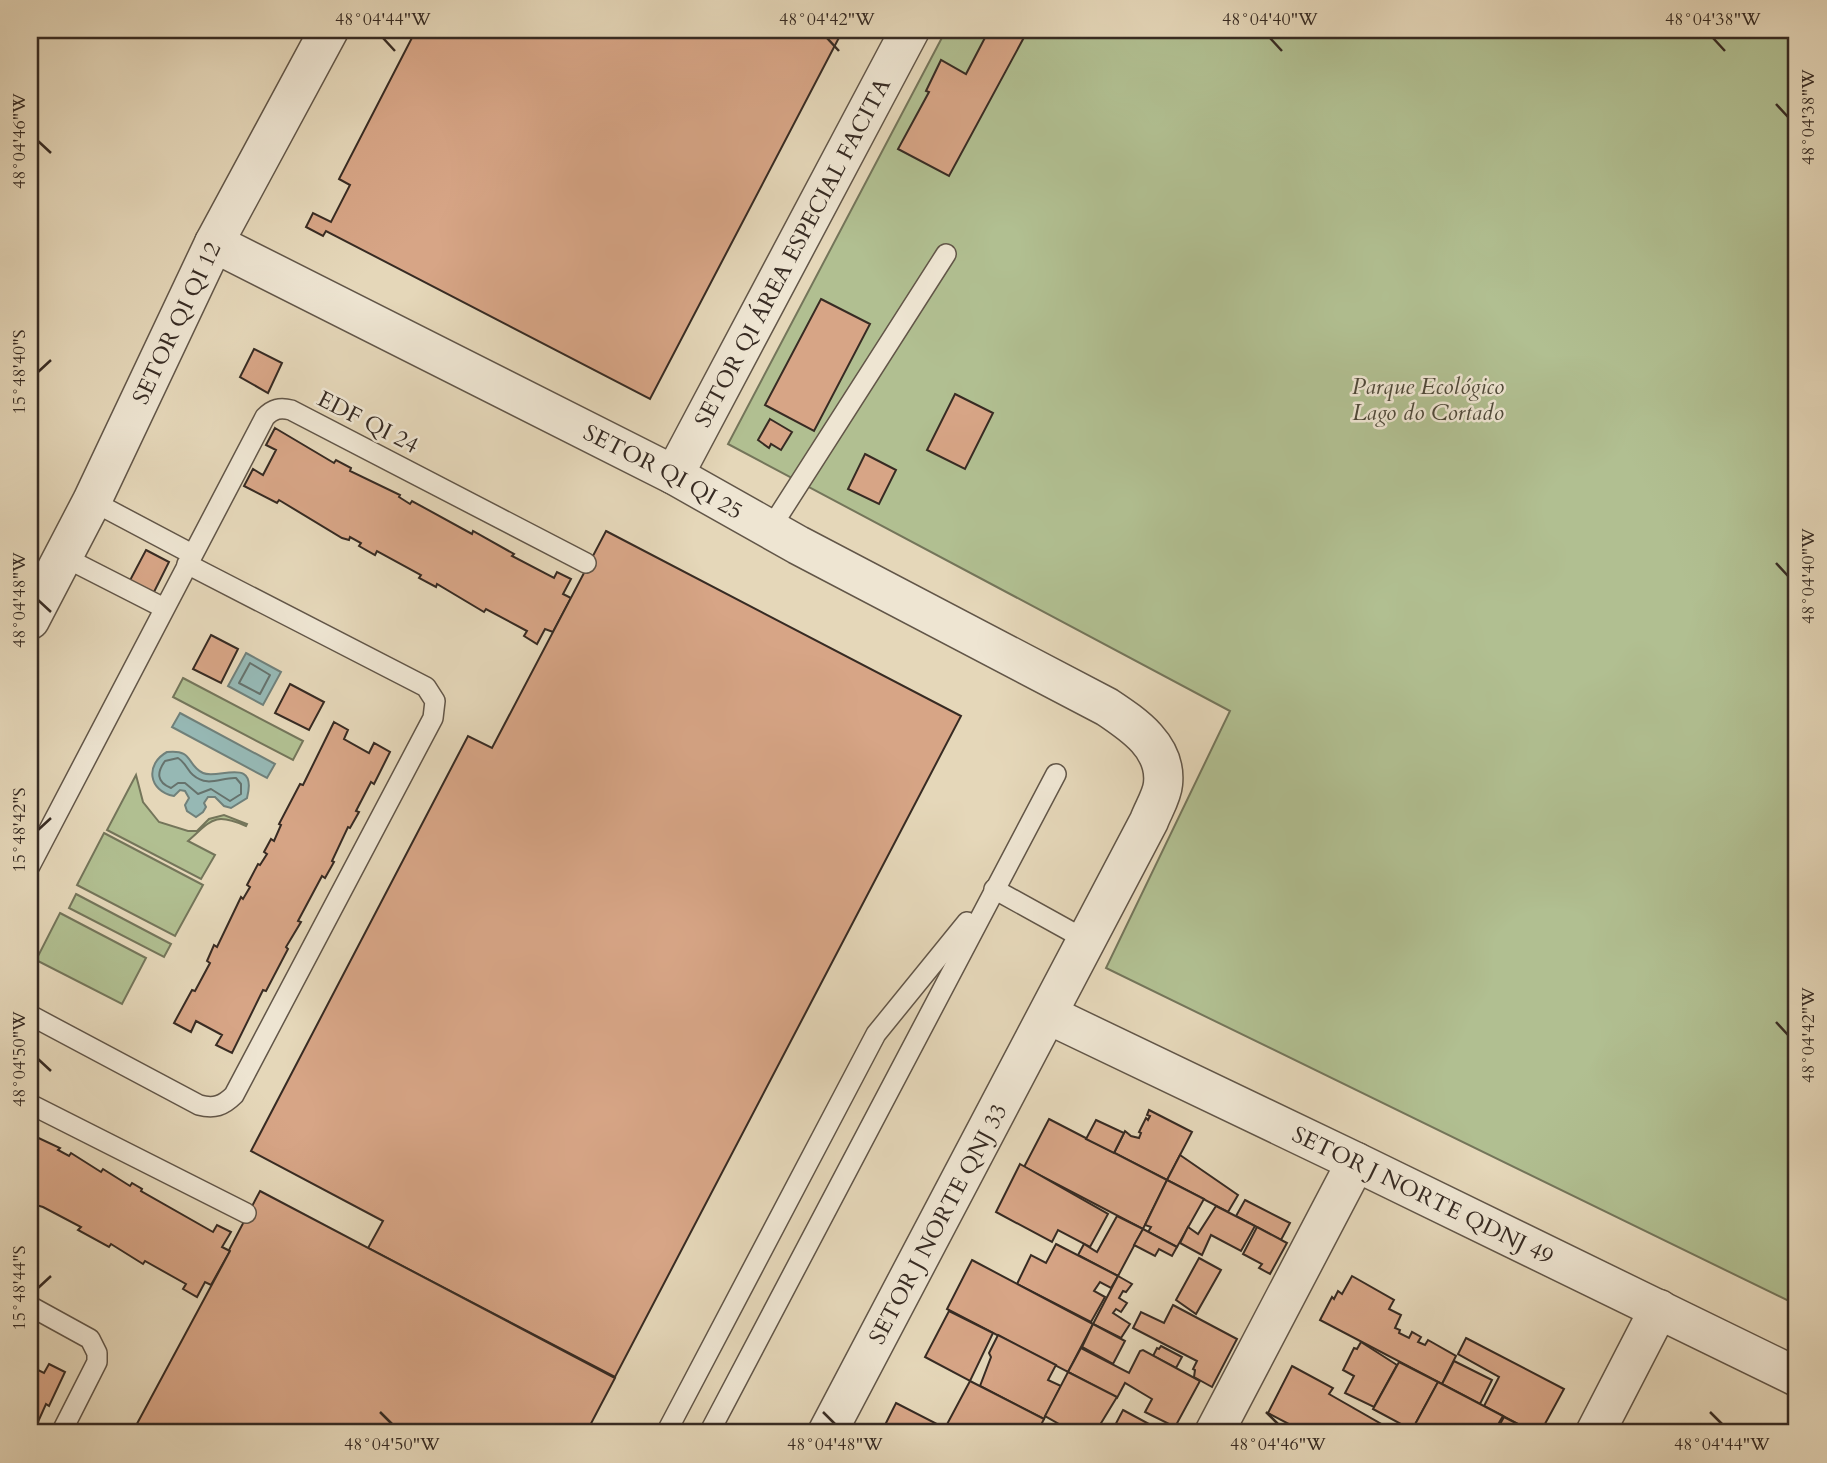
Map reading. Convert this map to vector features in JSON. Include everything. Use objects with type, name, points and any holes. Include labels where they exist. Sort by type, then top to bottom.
[{"type":"street","name":"SETOR QI QI 12","points":[[30,620],[92,502],[214,243],[329,30]]},
{"type":"street","name":"SETOR QI ÁREA ESPECIAL FACITA","points":[[674,475],[910,30]]},
{"type":"street","name":"SETOR QI QI 25","points":[[214,243],[674,475],[770,529],[1107,707],[1139,728],[1161,760],[1163,785],[1149,821],[1087,941]]},
{"type":"street","name":"SETOR J NORTE QNJ 33","points":[[827,1433],[1087,941]]},
{"type":"street","name":"SETOR J NORTE QDNJ 49","points":[[1049,1015],[1797,1377]]},
{"type":"street","points":[[1214,1433],[1356,1162]]},
{"type":"street","points":[[1595,1433],[1659,1309]]},
{"type":"lane","points":[[770,529],[946,254]]},
{"type":"lane","name":"EDF QI 24","points":[[189,559],[265,416],[283,408],[586,563]]},
{"type":"lane","points":[[30,1015],[199,1105],[208,1107],[227,1102],[234,1095],[433,718],[435,701],[426,687],[189,559],[92,502]]},
{"type":"lane","points":[[64,558],[164,608]]},
{"type":"lane","points":[[30,866],[189,559]]},
{"type":"lane","points":[[709,1433],[993,889],[1056,774]]},
{"type":"lane","points":[[993,889],[1087,941]]},
{"type":"lane","points":[[667,1433],[876,1034],[993,889]]},
{"type":"lane","points":[[30,1104],[246,1213]]},
{"type":"lane","points":[[30,1306],[90,1339],[97,1353],[97,1362],[61,1433]]},
{"type":"green space","name":"Parque Ecológico Lago do Cortado","points":[[946,30],[1797,30],[1797,1305],[1106,968],[1230,711],[728,444]]},
{"type":"green space","points":[[183,678],[303,741],[293,760],[173,697]]},
{"type":"green space","points":[[136,775],[143,802],[159,822],[197,831],[209,819],[224,815],[247,824],[246,826],[227,819],[214,820],[188,841],[215,855],[201,879],[107,830]]},
{"type":"green space","points":[[104,833],[203,885],[175,936],[77,885]]},
{"type":"green space","points":[[76,894],[171,944],[164,957],[69,908]]},
{"type":"green space","points":[[60,913],[146,958],[122,1004],[36,960]]},
{"type":"water","points":[[246,653],[281,672],[263,705],[228,686]]},
{"type":"water","points":[[180,713],[275,764],[267,778],[172,727]]},
{"type":"water","points":[[167,752],[186,755],[203,773],[242,773],[247,777],[249,785],[247,798],[231,808],[224,806],[215,797],[208,797],[203,812],[196,817],[187,811],[185,805],[189,798],[185,791],[180,790],[174,796],[159,789],[155,783],[155,763]]},
{"type":"building","points":[[416,30],[843,30],[650,399],[326,231],[323,236],[306,227],[313,213],[331,222],[350,185],[339,179]]},
{"type":"building","points":[[989,30],[1028,30],[949,176],[898,149],[929,92],[926,91],[941,60],[966,74]]},
{"type":"building","points":[[821,299],[870,324],[814,431],[765,405]]},
{"type":"building","points":[[254,349],[282,363],[268,393],[240,377]]},
{"type":"building","points":[[955,394],[993,413],[965,469],[927,450]]},
{"type":"building","points":[[770,419],[792,432],[781,450],[771,444],[769,448],[758,440]]},
{"type":"building","points":[[275,428],[334,463],[336,460],[351,468],[350,471],[400,495],[399,497],[410,504],[412,501],[472,534],[473,531],[554,578],[557,572],[571,579],[563,594],[571,598],[553,632],[545,629],[537,644],[524,636],[527,631],[486,609],[484,612],[437,584],[436,587],[419,578],[421,575],[377,551],[375,555],[350,537],[349,540],[342,538],[279,500],[277,503],[244,486],[253,469],[263,475],[276,450],[266,445]]},
{"type":"building","points":[[865,454],[896,470],[879,504],[848,489]]},
{"type":"building","points":[[606,531],[961,716],[615,1377],[368,1248],[383,1221],[251,1151],[468,736],[492,748]]},
{"type":"building","points":[[146,550],[169,562],[151,598],[127,586]]},
{"type":"building","points":[[211,635],[238,649],[221,683],[193,669]]},
{"type":"building","points":[[290,684],[324,702],[309,730],[275,713]]},
{"type":"building","points":[[334,722],[348,730],[344,739],[369,753],[374,743],[390,752],[374,784],[371,782],[356,811],[359,812],[350,828],[348,827],[332,861],[334,862],[325,878],[322,876],[298,921],[301,922],[286,947],[288,949],[266,991],[263,990],[232,1053],[216,1045],[222,1035],[196,1021],[191,1032],[174,1023],[210,963],[207,961],[214,945],[217,947],[241,897],[243,899],[250,887],[247,885],[258,864],[260,865],[267,854],[264,852],[271,839],[274,841],[281,825],[279,824],[300,784],[303,785]]},
{"type":"building","points":[[1149,1110],[1192,1132],[1167,1180],[1114,1153],[1125,1131],[1139,1138],[1146,1118],[1148,1120],[1150,1116],[1147,1115]]},
{"type":"building","points":[[1049,1119],[1167,1180],[1143,1229],[1024,1167]]},
{"type":"building","points":[[1096,1120],[1124,1133],[1114,1153],[1086,1139]]},
{"type":"building","points":[[30,1134],[60,1148],[58,1150],[69,1156],[71,1153],[101,1172],[103,1169],[130,1186],[132,1183],[142,1189],[141,1191],[213,1232],[217,1225],[231,1232],[222,1247],[230,1251],[211,1285],[205,1282],[197,1297],[183,1289],[186,1284],[145,1261],[143,1264],[111,1244],[109,1247],[78,1230],[81,1227],[43,1207],[36,1205],[35,1208],[30,1205]]},
{"type":"building","points":[[1180,1155],[1238,1195],[1228,1212],[1167,1180]]},
{"type":"building","points":[[1020,1164],[1108,1214],[1090,1247],[1058,1230],[1052,1242],[996,1212]]},
{"type":"building","points":[[1167,1180],[1204,1199],[1177,1247],[1148,1232],[1151,1227],[1145,1225]]},
{"type":"building","points":[[260,1191],[615,1378],[586,1433],[132,1433]]},
{"type":"building","points":[[1245,1200],[1290,1223],[1281,1240],[1236,1216]]},
{"type":"building","points":[[1216,1206],[1255,1226],[1241,1251],[1211,1235],[1202,1255],[1180,1243],[1188,1227],[1198,1234]]},
{"type":"building","points":[[1117,1216],[1143,1229],[1118,1276],[1078,1255],[1084,1244],[1097,1252]]},
{"type":"building","points":[[1257,1227],[1287,1243],[1270,1274],[1259,1268],[1262,1264],[1243,1254]]},
{"type":"building","points":[[1143,1229],[1177,1247],[1172,1256],[1159,1249],[1155,1256],[1134,1245]]},
{"type":"building","points":[[1056,1244],[1118,1276],[1111,1288],[1100,1282],[1094,1291],[1105,1297],[1091,1322],[1017,1284],[1031,1255],[1046,1263]]},
{"type":"building","points":[[1199,1258],[1221,1270],[1196,1314],[1176,1300]]},
{"type":"building","points":[[972,1260],[1093,1324],[1068,1372],[947,1309]]},
{"type":"building","points":[[1118,1276],[1132,1284],[1119,1298],[1127,1303],[1121,1312],[1116,1309],[1113,1313],[1130,1324],[1121,1338],[1093,1324]]},
{"type":"building","points":[[1352,1276],[1394,1300],[1389,1309],[1401,1315],[1395,1328],[1400,1330],[1399,1333],[1409,1338],[1412,1332],[1421,1337],[1418,1342],[1425,1345],[1428,1340],[1456,1356],[1442,1384],[1320,1320],[1332,1297],[1334,1299],[1338,1291],[1342,1294]]},
{"type":"building","points":[[1173,1305],[1237,1339],[1212,1387],[1194,1377],[1193,1369],[1197,1361],[1133,1328],[1141,1312],[1164,1323]]},
{"type":"building","points":[[949,1311],[993,1333],[970,1381],[925,1357]]},
{"type":"building","points":[[1093,1324],[1125,1341],[1113,1364],[1082,1347]]},
{"type":"building","points":[[998,1335],[1056,1365],[1048,1380],[1061,1386],[1044,1419],[980,1386],[991,1357],[989,1353]]},
{"type":"building","points":[[1466,1338],[1564,1389],[1540,1433],[1535,1433],[1484,1406],[1499,1377],[1458,1354]]},
{"type":"building","points":[[1361,1342],[1397,1365],[1374,1407],[1345,1393],[1354,1376],[1343,1370],[1354,1348],[1357,1349]]},
{"type":"building","points":[[1161,1346],[1182,1357],[1176,1368],[1153,1356]]},
{"type":"building","points":[[1081,1348],[1129,1373],[1143,1350],[1200,1381],[1175,1427],[1145,1412],[1152,1399],[1125,1383],[1117,1398],[1068,1372]]},
{"type":"building","points":[[1454,1361],[1492,1380],[1480,1404],[1442,1384]]},
{"type":"building","points":[[1399,1362],[1438,1382],[1412,1430],[1373,1409]]},
{"type":"building","points":[[49,1364],[65,1372],[49,1406],[46,1404],[33,1433],[30,1433],[30,1366],[44,1373]]},
{"type":"building","points":[[1292,1366],[1333,1388],[1329,1394],[1390,1429],[1388,1433],[1306,1433],[1268,1413]]},
{"type":"building","points":[[1068,1372],[1117,1397],[1095,1433],[1075,1433],[1045,1416]]},
{"type":"building","points":[[970,1381],[1044,1419],[1037,1433],[955,1433],[945,1428]]},
{"type":"building","points":[[1438,1382],[1503,1416],[1493,1433],[1418,1433],[1412,1430]]},
{"type":"building","points":[[896,1403],[941,1426],[938,1430],[944,1433],[881,1433]]},
{"type":"building","points":[[1123,1410],[1164,1432],[1111,1433]]},
{"type":"building","points":[[1504,1417],[1535,1433],[1495,1433]]}]
